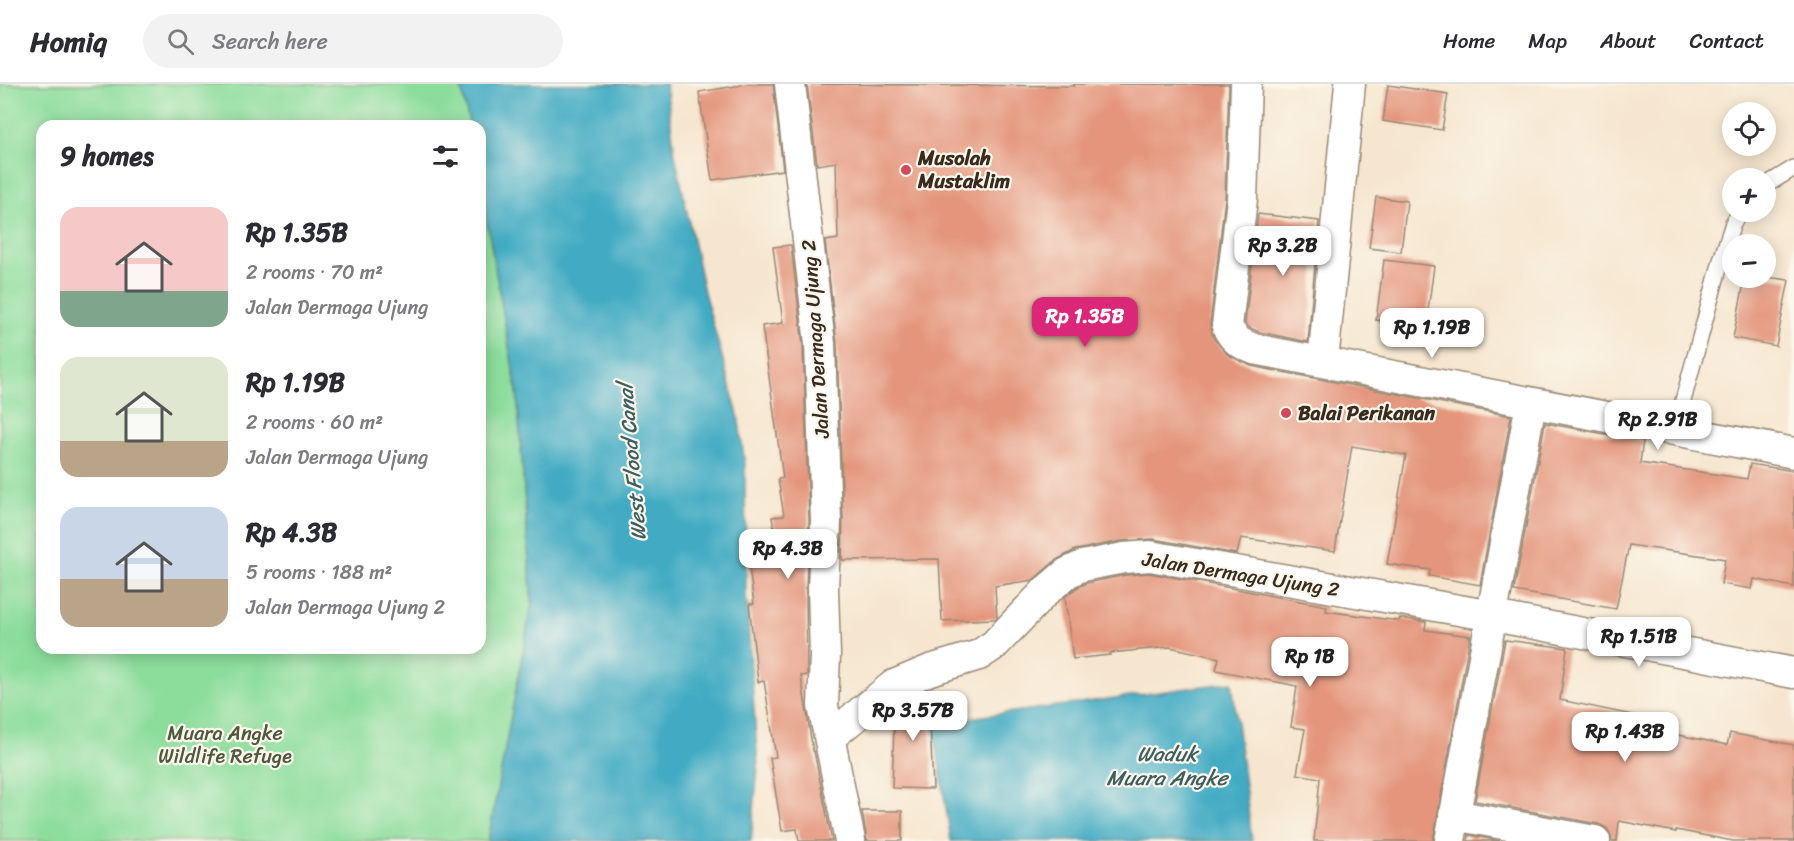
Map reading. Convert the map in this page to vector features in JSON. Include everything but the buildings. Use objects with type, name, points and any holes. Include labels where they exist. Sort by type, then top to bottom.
[{"type":"street","name":"Jalan Dermaga Ujung 2","points":[[790,84],[820,344],[826,521],[823,588],[825,655],[823,706],[850,841]]},
{"type":"street","points":[[1246,84],[1242,200],[1227,326],[1231,334],[1244,345],[1794,453]]},
{"type":"street","points":[[1323,362],[1350,84]]},
{"type":"street","points":[[1532,403],[1452,828],[1595,841]]},
{"type":"street","name":"Jalan Dermaga Ujung 2","points":[[830,737],[894,685],[930,670],[979,655],[994,645],[1047,590],[1067,573],[1082,566],[1124,558],[1150,556],[1493,616],[1794,673]]},
{"type":"lane","points":[[1776,179],[1794,168]]},
{"type":"lane","points":[[1676,430],[1722,257],[1734,222]]},
{"type":"green space","name":"Muara Angke Wildlife Refuge","points":[[0,84],[460,84],[469,120],[36,120],[36,654],[486,654],[486,216],[517,391],[532,603],[488,841],[0,841]]},
{"type":"water","name":"West Flood Canal","points":[[460,84],[666,84],[675,155],[704,292],[738,415],[745,465],[746,592],[758,767],[751,841],[488,841],[532,603],[517,391],[486,216],[486,120],[469,120]]},
{"type":"water","name":"Waduk Muara Angke","points":[[1232,682],[1252,841],[951,841],[933,723]]},
{"type":"place","name":"Musolah Mustaklim","points":[[906,170]]},
{"type":"place","name":"Balai Perikanan","points":[[1286,413]]}]
